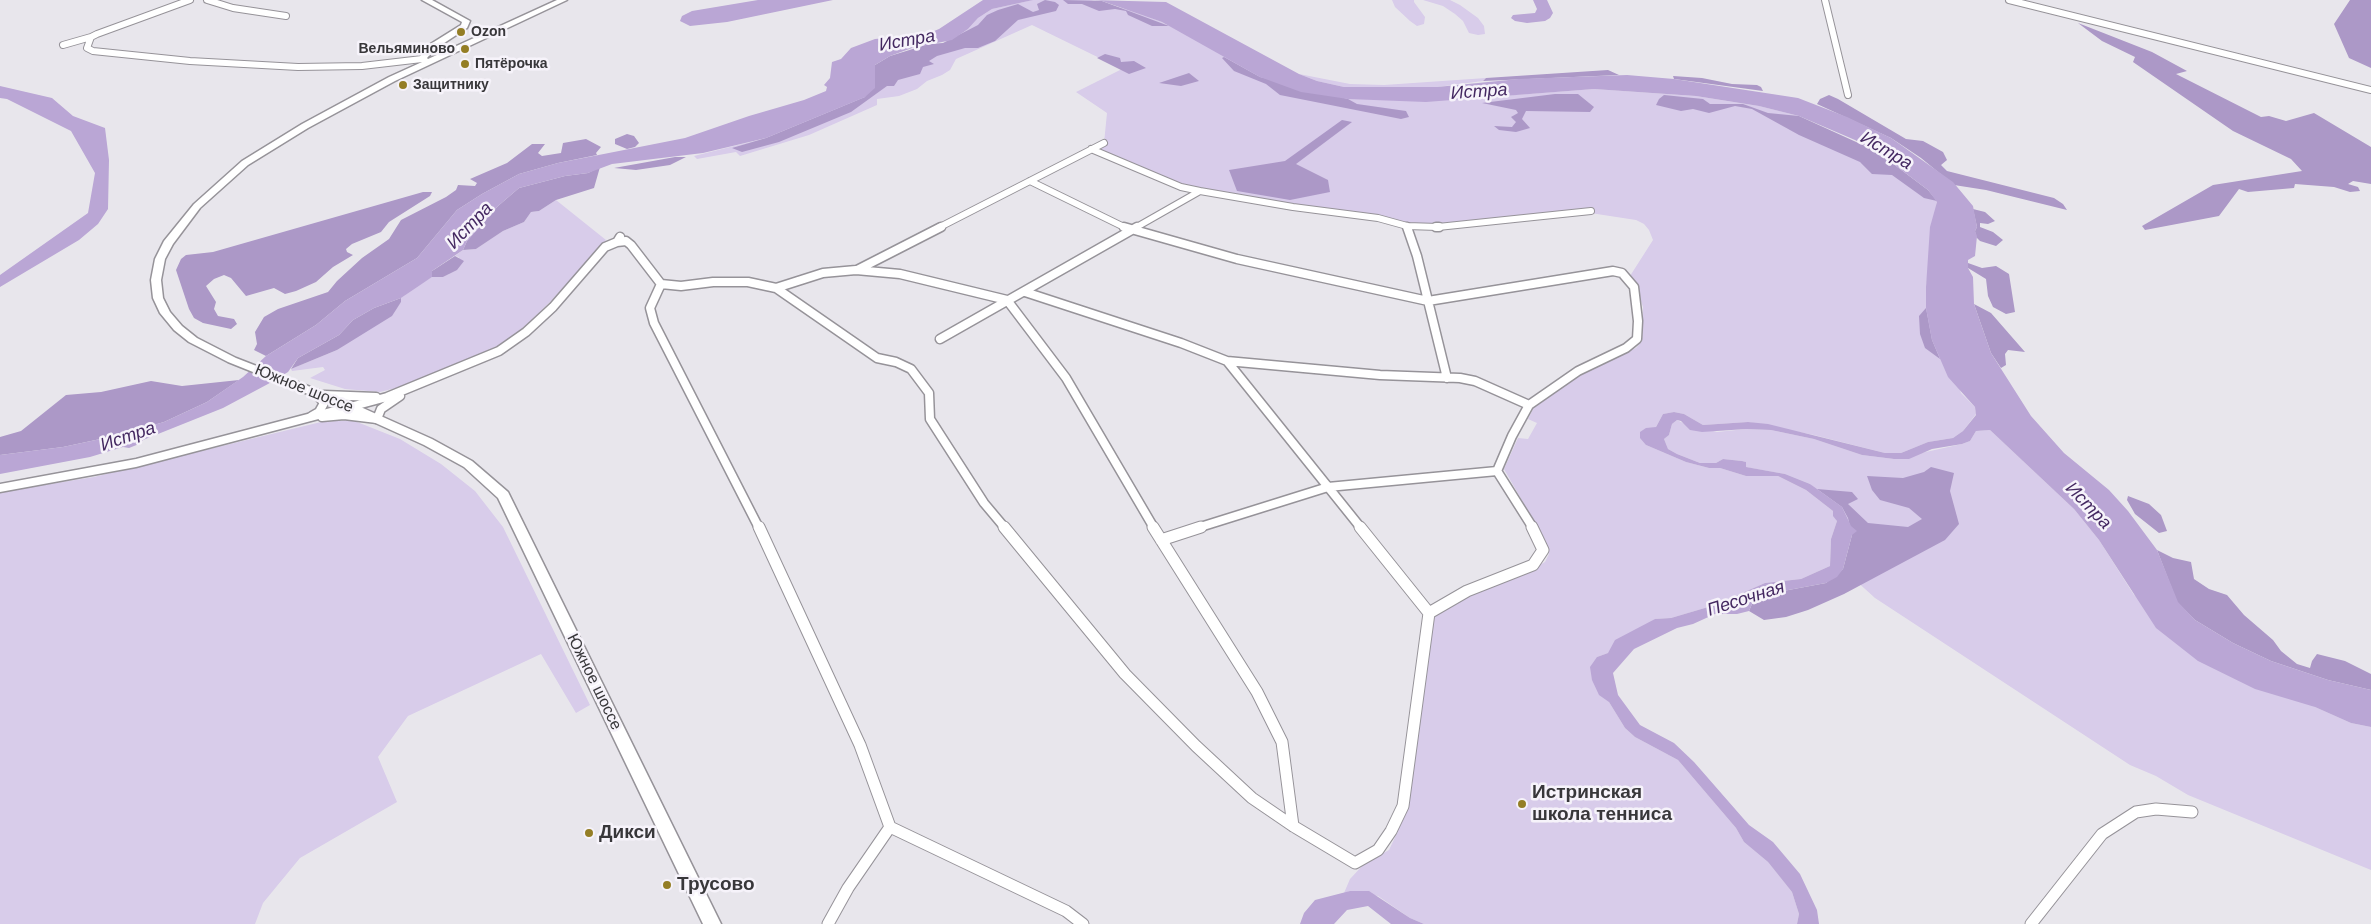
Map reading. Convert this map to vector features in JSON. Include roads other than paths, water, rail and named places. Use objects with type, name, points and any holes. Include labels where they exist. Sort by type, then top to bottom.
[{"type":"main road","points":[[425,60],[432,47],[464,26],[466,21],[426,0]]},
{"type":"main road","name":"Южное шоссе","points":[[562,0],[425,60],[304,126],[245,162],[197,206],[168,243],[160,260],[156,280],[158,298],[165,313],[178,328],[193,340],[232,360],[350,407],[428,442],[468,464],[503,495],[712,924]]},
{"type":"main road","points":[[0,488],[110,469],[275,428],[350,407]]},
{"type":"street","points":[[63,45],[91,37],[190,0]]},
{"type":"street","points":[[207,0],[233,8],[286,16]]},
{"type":"street","points":[[1825,0],[1848,95]]},
{"type":"street","points":[[2009,0],[2371,90]]},
{"type":"street","points":[[91,37],[87,48],[93,52],[190,61],[338,67],[425,60]]},
{"type":"street","points":[[856,270],[1104,143]]},
{"type":"street","points":[[1090,150],[1181,187],[1293,207],[1378,218],[1407,226],[1438,227],[1591,211]]},
{"type":"street","points":[[1030,181],[1130,230],[1237,259],[1428,301],[1613,271],[1622,273],[1634,287],[1638,321],[1637,339],[1626,348],[1578,371],[1529,405],[1498,471]]},
{"type":"street","points":[[940,339],[1200,191]]},
{"type":"street","points":[[1407,226],[1417,256],[1447,378]]},
{"type":"street","points":[[350,407],[387,397],[416,386],[499,350],[526,332],[553,307],[605,247],[619,239],[631,244],[662,284],[681,286],[713,282],[748,282],[776,288],[877,358],[896,362],[911,369],[929,392],[930,419],[984,503],[1125,674],[1196,746],[1252,798],[1355,864],[1378,850],[1392,831],[1403,806],[1429,614],[1227,361]]},
{"type":"street","points":[[776,288],[823,273],[856,270],[900,274],[1007,300],[1066,378],[1162,540],[1257,692],[1282,742],[1293,826]]},
{"type":"street","points":[[662,284],[650,308],[654,323],[777,563],[860,745],[890,828],[923,841],[1066,911],[1083,924]]},
{"type":"street","points":[[1025,292],[1181,343],[1227,361],[1380,375],[1475,381],[1529,405]]},
{"type":"street","points":[[316,393],[345,397],[376,397],[416,386]]},
{"type":"street","points":[[309,418],[344,415],[377,419],[381,409],[416,386]]},
{"type":"street","points":[[309,418],[323,407],[324,403],[316,393]]},
{"type":"street","points":[[1162,540],[1328,488],[1498,471]]},
{"type":"street","points":[[1429,614],[1467,592],[1533,564],[1543,550],[1540,540],[1498,471]]},
{"type":"street","points":[[2032,924],[2102,834],[2136,812],[2156,809],[2192,812]]},
{"type":"street","points":[[828,924],[848,888],[890,828]]},
{"type":"water","points":[[758,0],[833,0],[727,22],[690,26],[680,21],[682,16],[692,11]]},
{"type":"water","name":"Истра","points":[[983,0],[1033,0],[992,9],[952,40],[912,48],[890,56],[875,65],[875,88],[865,97],[766,138],[703,153],[612,164],[588,173],[565,176],[519,188],[498,206],[467,241],[463,250],[432,271],[432,277],[401,298],[374,308],[353,320],[339,335],[298,358],[288,372],[268,384],[223,408],[143,440],[129,448],[123,447],[90,457],[0,474],[0,455],[63,447],[119,435],[164,422],[207,402],[243,377],[266,356],[316,325],[345,301],[417,258],[457,210],[519,174],[558,163],[685,138],[804,100],[826,91],[827,87],[824,85],[830,78],[832,62],[841,59],[851,48],[875,39],[927,34],[939,29]]},
{"type":"water","points":[[1091,0],[1166,2],[1299,74],[1317,81],[1344,87],[1437,87],[1519,79],[1627,75],[1674,79],[1798,98],[1847,117],[1891,138],[1953,182],[1973,206],[1977,236],[1975,256],[1968,260],[1968,268],[1973,277],[1974,304],[1991,353],[2031,416],[2064,453],[2109,490],[2128,511],[2157,550],[2178,602],[2195,620],[2233,643],[2271,661],[2328,680],[2371,690],[2371,727],[2351,723],[2315,707],[2255,689],[2198,661],[2156,628],[2099,540],[2074,509],[1990,430],[1976,431],[1970,441],[1962,444],[1932,449],[1909,459],[1894,459],[1862,455],[1814,439],[1771,430],[1746,429],[1702,432],[1690,430],[1681,421],[1677,420],[1672,424],[1669,435],[1664,439],[1668,449],[1700,463],[1716,463],[1723,459],[1742,461],[1746,462],[1746,467],[1785,474],[1810,484],[1842,507],[1851,526],[1857,531],[1852,535],[1843,569],[1837,577],[1826,583],[1767,594],[1752,604],[1749,611],[1737,614],[1715,614],[1693,624],[1677,628],[1634,649],[1613,673],[1618,695],[1640,725],[1674,743],[1694,762],[1749,825],[1773,842],[1800,874],[1817,910],[1819,924],[1797,924],[1799,914],[1792,892],[1768,862],[1744,842],[1736,828],[1678,760],[1635,737],[1625,728],[1609,702],[1599,695],[1592,680],[1590,667],[1597,657],[1608,653],[1615,640],[1655,619],[1671,618],[1715,605],[1765,583],[1801,579],[1830,566],[1831,539],[1837,521],[1833,516],[1833,511],[1806,490],[1778,476],[1746,476],[1720,468],[1709,468],[1686,462],[1646,445],[1640,438],[1640,432],[1646,428],[1656,427],[1663,414],[1674,412],[1684,414],[1703,425],[1748,422],[1768,424],[1885,453],[1901,453],[1928,442],[1953,438],[1963,431],[1976,415],[1975,407],[1948,377],[1932,340],[1926,308],[1926,287],[1930,227],[1937,202],[1928,190],[1876,151],[1855,140],[1799,116],[1759,106],[1696,96],[1594,89],[1426,102],[1348,99],[1301,92],[1260,77],[1162,22],[1102,1]]},
{"type":"water","points":[[1533,0],[1547,0],[1553,13],[1550,18],[1545,21],[1527,23],[1515,21],[1511,18],[1513,15],[1535,13],[1537,9]]},
{"type":"water","points":[[0,86],[52,98],[73,116],[105,128],[109,160],[108,209],[98,224],[79,240],[0,287],[0,275],[88,213],[95,173],[71,131],[7,99],[0,98]]},
{"type":"water","points":[[1350,891],[1369,891],[1410,918],[1424,924],[1391,924],[1368,906],[1347,910],[1334,924],[1300,924],[1304,913],[1315,900]]},
{"type":"place","name":"Ozon","points":[[461,32]]},
{"type":"place","name":"Вельяминово","points":[[465,49]]},
{"type":"place","name":"Пятёрочка","points":[[465,64]]},
{"type":"place","name":"Защитнику","points":[[403,85]]},
{"type":"place","name":"Истринская школа тенниса","points":[[1522,804]]},
{"type":"place","name":"Дикси","points":[[589,833]]},
{"type":"place","name":"Трусово","points":[[667,885]]},
{"type":"water label","name":"Песочная","points":[[1746,599]]}]
